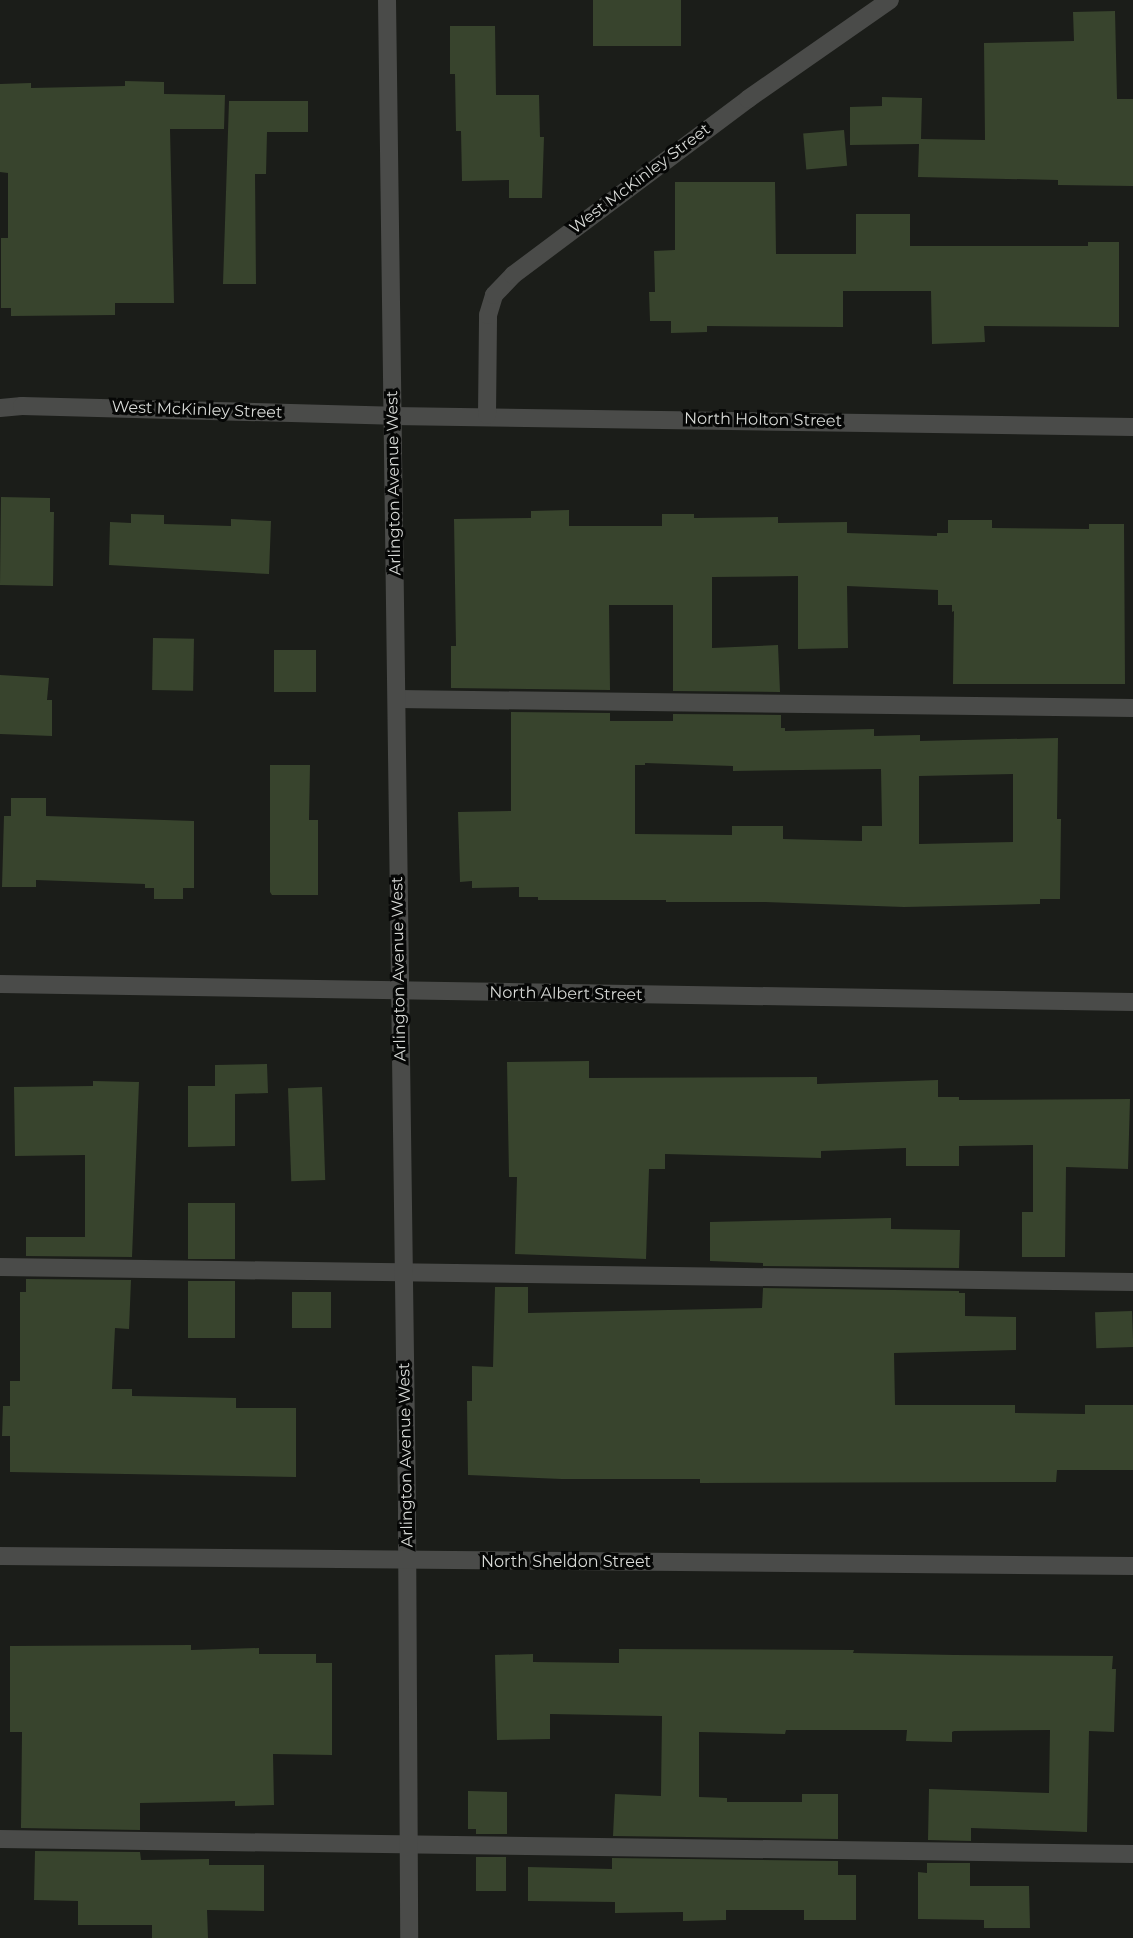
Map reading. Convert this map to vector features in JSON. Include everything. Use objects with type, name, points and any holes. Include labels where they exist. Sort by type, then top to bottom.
[{"type":"street","name":"Arlington Avenue West","points":[[387,0],[404,1273],[409,1938]]},
{"type":"street","name":"West McKinley Street","points":[[487,415],[488,315],[494,295],[513,275],[748,99],[890,0]]},
{"type":"street","name":"West McKinley Street","points":[[0,408],[22,406],[393,416]]},
{"type":"street","name":"North Holton Street","points":[[393,416],[487,415],[1133,427]]},
{"type":"street","points":[[397,699],[1133,708]]},
{"type":"street","name":"North Albert Street","points":[[0,984],[1133,1002]]},
{"type":"street","points":[[0,1267],[1133,1282]]},
{"type":"street","name":"North Sheldon Street","points":[[0,1556],[1133,1566]]},
{"type":"street","points":[[0,1839],[1133,1854]]},
{"type":"building","points":[[593,0],[681,0],[681,46],[593,46]]},
{"type":"building","points":[[1115,11],[1117,99],[1133,99],[1133,186],[1058,185],[1058,180],[918,177],[919,144],[850,145],[850,107],[882,106],[882,97],[922,98],[921,139],[985,140],[984,43],[1074,41],[1073,12]]},
{"type":"building","points":[[450,26],[495,26],[496,95],[539,95],[540,137],[544,137],[542,198],[509,198],[509,180],[462,181],[461,131],[456,131],[455,74],[450,74]]},
{"type":"building","points":[[125,81],[164,82],[164,94],[225,95],[224,129],[170,129],[174,303],[115,303],[115,315],[11,316],[11,308],[1,308],[1,238],[8,238],[8,173],[0,172],[0,84],[31,83],[31,88],[125,86]]},
{"type":"building","points":[[229,101],[308,101],[308,132],[267,132],[266,174],[255,174],[256,284],[223,284]]},
{"type":"building","points":[[844,130],[847,166],[806,169],[803,134]]},
{"type":"building","points":[[675,182],[775,182],[776,254],[856,254],[856,214],[910,214],[910,246],[1088,246],[1088,242],[1119,242],[1119,327],[984,326],[985,342],[932,344],[931,291],[843,291],[843,327],[707,326],[707,332],[671,333],[671,321],[650,321],[649,292],[655,292],[654,251],[675,250]]},
{"type":"building","points":[[1,497],[50,498],[50,512],[54,512],[53,586],[0,585]]},
{"type":"building","points":[[569,510],[569,526],[662,526],[662,514],[694,514],[694,518],[778,517],[778,523],[847,522],[847,533],[937,536],[937,533],[948,533],[948,520],[992,520],[992,528],[1089,529],[1089,524],[1124,524],[1125,684],[953,684],[954,611],[952,612],[952,605],[938,605],[938,590],[847,586],[848,648],[798,649],[798,576],[712,577],[712,648],[778,645],[780,692],[673,691],[673,605],[609,605],[610,690],[451,688],[451,646],[456,646],[454,519],[531,518],[531,511]]},
{"type":"building","points":[[131,514],[164,515],[164,524],[231,526],[231,519],[271,521],[269,574],[109,565],[110,522],[131,523]]},
{"type":"building","points":[[153,638],[194,639],[193,691],[152,690]]},
{"type":"building","points":[[274,650],[316,650],[316,692],[274,692]]},
{"type":"building","points":[[0,675],[49,678],[47,700],[52,700],[52,736],[0,734]]},
{"type":"building","points":[[511,712],[610,713],[610,721],[673,721],[673,714],[781,715],[781,728],[785,728],[785,731],[874,729],[874,736],[920,735],[920,741],[1058,738],[1057,819],[1061,819],[1060,899],[1040,899],[1040,904],[904,907],[765,902],[666,902],[666,900],[538,900],[538,897],[519,897],[519,887],[472,888],[472,881],[460,882],[458,812],[511,811]],"holes":[[[645,763],[733,766],[733,771],[881,769],[882,826],[862,826],[862,841],[783,839],[783,826],[732,826],[732,835],[635,834],[635,765],[645,765]],[[1013,774],[1013,842],[919,844],[919,776]]]},
{"type":"building","points":[[270,765],[310,765],[309,820],[318,820],[318,895],[272,895],[270,892]]},
{"type":"building","points":[[11,798],[46,798],[46,816],[194,821],[194,888],[183,888],[183,899],[154,899],[154,888],[145,888],[145,884],[36,880],[36,887],[2,887],[4,816],[11,816]]},
{"type":"building","points":[[589,1061],[589,1078],[817,1077],[817,1084],[938,1080],[938,1097],[959,1097],[959,1100],[1130,1099],[1128,1169],[1066,1167],[1065,1257],[1022,1257],[1022,1212],[1033,1212],[1033,1145],[959,1146],[959,1166],[906,1166],[906,1148],[821,1151],[821,1158],[665,1154],[665,1169],[649,1169],[646,1259],[515,1254],[517,1177],[509,1177],[507,1062]]},
{"type":"building","points":[[267,1064],[268,1093],[235,1094],[235,1146],[188,1147],[188,1086],[215,1086],[215,1065]]},
{"type":"building","points":[[93,1081],[139,1082],[132,1257],[26,1256],[26,1237],[85,1237],[85,1155],[15,1156],[14,1087],[93,1086]]},
{"type":"building","points":[[322,1087],[325,1180],[291,1181],[288,1088]]},
{"type":"building","points":[[188,1203],[235,1203],[235,1259],[188,1259]]},
{"type":"building","points":[[891,1218],[891,1229],[960,1230],[959,1268],[763,1266],[763,1263],[710,1261],[710,1222]]},
{"type":"building","points":[[26,1279],[131,1280],[129,1329],[115,1328],[112,1389],[132,1389],[132,1396],[236,1398],[236,1408],[296,1408],[296,1477],[10,1472],[10,1436],[2,1436],[3,1406],[10,1406],[10,1381],[20,1381],[20,1292],[26,1292]]},
{"type":"building","points":[[188,1281],[235,1281],[235,1338],[188,1338]]},
{"type":"building","points":[[495,1287],[528,1287],[528,1313],[762,1308],[763,1288],[959,1291],[959,1293],[965,1293],[965,1316],[1016,1317],[1016,1350],[894,1353],[895,1405],[1015,1405],[1015,1413],[1085,1414],[1085,1405],[1133,1405],[1133,1470],[1057,1470],[1056,1482],[700,1483],[700,1479],[562,1479],[468,1475],[467,1401],[472,1401],[472,1366],[493,1367]]},
{"type":"building","points":[[292,1292],[331,1292],[331,1328],[292,1328]]},
{"type":"building","points":[[1132,1311],[1133,1347],[1096,1348],[1095,1312]]},
{"type":"building","points":[[191,1645],[191,1650],[259,1648],[259,1654],[316,1654],[316,1663],[332,1663],[332,1755],[273,1754],[274,1805],[235,1806],[235,1801],[140,1803],[140,1830],[21,1828],[22,1732],[10,1732],[10,1646]]},
{"type":"building","points":[[619,1649],[854,1650],[853,1653],[1113,1656],[1112,1669],[1116,1669],[1114,1732],[1089,1731],[1087,1832],[971,1828],[971,1841],[928,1840],[929,1789],[1049,1793],[1050,1730],[954,1731],[952,1742],[906,1741],[907,1730],[786,1730],[785,1734],[699,1732],[699,1797],[727,1798],[727,1802],[802,1802],[802,1794],[838,1794],[838,1839],[613,1836],[615,1794],[661,1796],[662,1716],[550,1714],[550,1739],[497,1740],[495,1655],[533,1654],[533,1662],[619,1663]]},
{"type":"building","points":[[468,1791],[507,1792],[507,1834],[476,1834],[476,1829],[468,1829]]},
{"type":"building","points":[[35,1851],[140,1852],[141,1860],[209,1859],[209,1865],[264,1865],[264,1911],[207,1910],[208,1938],[152,1938],[152,1925],[78,1925],[78,1901],[34,1900]]},
{"type":"building","points":[[476,1857],[506,1857],[506,1891],[476,1891]]},
{"type":"building","points":[[612,1858],[838,1861],[838,1875],[856,1875],[856,1920],[804,1920],[804,1910],[726,1910],[726,1920],[683,1921],[683,1912],[615,1913],[615,1902],[528,1901],[528,1867],[612,1869]]},
{"type":"building","points":[[927,1863],[970,1863],[970,1886],[1029,1886],[1030,1928],[984,1928],[984,1920],[918,1919],[918,1872],[927,1873]]}]
